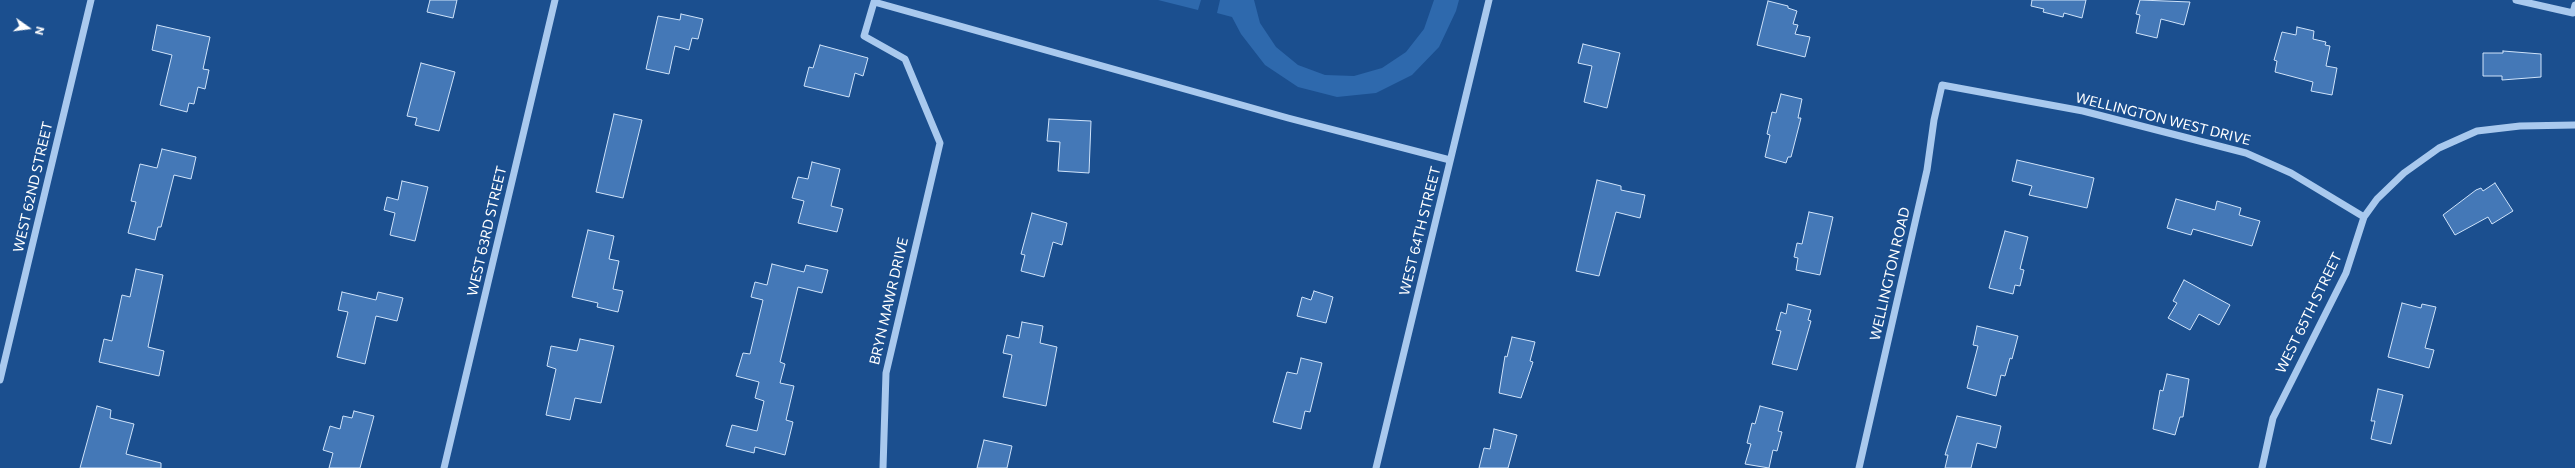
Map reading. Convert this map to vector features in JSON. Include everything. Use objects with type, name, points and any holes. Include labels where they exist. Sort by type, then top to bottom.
[{"type":"street","name":"WEST 62ND STREET","points":[[0,380],[91,0]]},
{"type":"street","name":"WEST 63RD STREET","points":[[444,468],[555,0]]},
{"type":"street","name":"WEST 64TH STREET","points":[[1376,468],[1489,0]]},
{"type":"street","points":[[2516,0],[2573,13],[2575,5]]},
{"type":"street","points":[[871,1],[1288,118],[1450,160]]},
{"type":"street","name":"BRYN MAWR DRIVE","points":[[871,1],[864,36],[905,59],[940,143],[886,373],[883,468]]},
{"type":"street","name":"WELLINGTON WEST DRIVE","points":[[1942,85],[2083,111],[2246,153],[2291,173],[2364,217]]},
{"type":"street","name":"WELLINGTON ROAD","points":[[1859,468],[1927,170],[1934,120],[1942,85]]},
{"type":"street","name":"WEST 65TH STREET","points":[[2262,468],[2274,418],[2346,272],[2364,217],[2377,199],[2404,173],[2439,148],[2477,131],[2520,126],[2575,125]]},
{"type":"shaded area","points":[[1158,0],[1201,0],[1198,10]]},
{"type":"shaded area","points":[[1220,0],[1254,0],[1260,23],[1276,47],[1298,65],[1325,75],[1354,76],[1382,68],[1406,52],[1424,29],[1434,0],[1459,0],[1456,11],[1439,47],[1412,75],[1376,93],[1337,97],[1298,87],[1265,65],[1241,34],[1232,17],[1217,13]]},
{"type":"building","points":[[430,0],[457,0],[453,18],[427,12]]},
{"type":"building","points":[[2032,0],[2086,0],[2082,18],[2064,13],[2063,17],[2043,12],[2044,9],[2031,6]]},
{"type":"building","points":[[2140,0],[2190,2],[2184,25],[2161,19],[2157,38],[2136,33],[2140,15],[2136,14]]},
{"type":"building","points":[[1768,1],[1788,6],[1788,8],[1797,11],[1793,24],[1798,25],[1795,34],[1810,37],[1805,57],[1757,45]]},
{"type":"building","points":[[681,14],[703,19],[698,39],[692,38],[689,50],[675,46],[669,74],[646,69],[658,16],[680,20]]},
{"type":"building","points":[[157,25],[210,37],[203,69],[209,70],[205,89],[198,87],[194,104],[189,103],[187,112],[160,105],[172,55],[152,50]]},
{"type":"building","points":[[2297,27],[2314,31],[2313,39],[2326,42],[2325,45],[2330,46],[2326,66],[2337,68],[2332,95],[2311,91],[2313,82],[2275,72],[2277,61],[2274,60],[2282,32],[2296,35]]},
{"type":"building","points":[[1583,44],[1620,53],[1607,108],[1584,102],[1592,66],[1578,63]]},
{"type":"building","points":[[820,45],[868,58],[863,76],[855,73],[849,97],[804,86],[809,67],[813,68]]},
{"type":"building","points":[[2503,51],[2541,54],[2541,77],[2502,80],[2502,76],[2483,76],[2483,53],[2503,53]]},
{"type":"building","points":[[421,63],[455,72],[439,131],[415,125],[417,118],[407,116]]},
{"type":"building","points":[[1781,94],[1802,99],[1798,118],[1801,118],[1791,157],[1788,157],[1786,163],[1765,157],[1770,135],[1767,134],[1772,112],[1776,113]]},
{"type":"building","points":[[614,114],[642,120],[623,198],[596,192]]},
{"type":"building","points":[[1049,119],[1091,121],[1089,173],[1058,171],[1060,142],[1047,141]]},
{"type":"building","points":[[162,149],[196,157],[191,179],[174,175],[161,227],[158,227],[155,240],[128,233],[136,202],[131,201],[140,164],[157,168]]},
{"type":"building","points":[[2017,160],[2094,178],[2087,208],[2029,195],[2032,186],[2012,181]]},
{"type":"building","points":[[812,162],[840,169],[831,206],[843,209],[837,232],[798,223],[804,201],[792,198],[798,177],[808,179]]},
{"type":"building","points":[[1597,180],[1621,186],[1621,190],[1645,195],[1640,218],[1616,212],[1599,276],[1576,271]]},
{"type":"building","points":[[402,181],[428,187],[415,241],[390,235],[395,213],[384,210],[387,197],[398,200]]},
{"type":"building","points":[[2495,183],[2513,211],[2492,224],[2488,217],[2455,235],[2443,215],[2476,190],[2481,188],[2483,191]]},
{"type":"building","points":[[2176,199],[2215,210],[2217,201],[2241,208],[2239,215],[2260,221],[2252,246],[2193,229],[2191,235],[2167,228]]},
{"type":"building","points":[[1809,212],[1833,217],[1820,275],[1796,270],[1798,258],[1794,257],[1797,243],[1802,244]]},
{"type":"building","points":[[1032,213],[1067,223],[1062,245],[1053,242],[1044,277],[1021,271],[1025,255],[1021,254]]},
{"type":"building","points":[[588,230],[614,236],[609,259],[619,261],[613,289],[623,291],[618,312],[597,307],[598,303],[572,297]]},
{"type":"building","points":[[2005,231],[2028,237],[2020,269],[2024,270],[2020,286],[2015,285],[2013,294],[1989,288]]},
{"type":"building","points":[[772,264],[804,272],[806,265],[828,270],[822,293],[798,287],[780,362],[785,364],[780,383],[794,386],[786,420],[793,422],[785,455],[755,447],[754,453],[726,446],[732,425],[757,431],[764,401],[755,398],[759,382],[736,376],[743,353],[750,354],[763,300],[751,297],[755,282],[767,285]]},
{"type":"building","points":[[136,269],[163,275],[148,347],[164,351],[159,376],[99,362],[104,339],[112,341],[122,295],[130,297]]},
{"type":"building","points":[[2184,280],[2230,305],[2219,325],[2199,314],[2190,330],[2168,318],[2177,303],[2173,301]]},
{"type":"building","points":[[1314,291],[1333,297],[1326,323],[1297,316],[1302,297],[1311,300]]},
{"type":"building","points":[[342,292],[376,300],[378,292],[403,298],[397,321],[376,316],[365,364],[337,357],[348,312],[338,310]]},
{"type":"building","points":[[2402,303],[2421,308],[2422,304],[2436,307],[2425,348],[2434,350],[2429,368],[2388,357]]},
{"type":"building","points":[[1788,304],[1811,310],[1808,320],[1811,321],[1797,370],[1772,364],[1781,331],[1776,330],[1781,312],[1786,314]]},
{"type":"building","points":[[1022,322],[1043,326],[1040,343],[1057,347],[1046,406],[1003,397],[1012,355],[1003,353],[1007,335],[1019,338]]},
{"type":"building","points":[[1977,326],[2018,336],[2012,359],[2010,358],[2005,376],[2001,375],[1996,396],[1967,388],[1978,346],[1973,345]]},
{"type":"building","points":[[1512,337],[1535,342],[1530,361],[1533,362],[1521,398],[1499,393],[1505,356],[1507,357]]},
{"type":"building","points":[[580,339],[614,346],[601,403],[575,398],[570,420],[546,415],[556,369],[547,366],[551,346],[577,351]]},
{"type":"building","points":[[1301,358],[1322,363],[1310,412],[1305,411],[1301,429],[1273,422],[1287,372],[1297,374]]},
{"type":"building","points":[[2167,374],[2189,379],[2183,417],[2180,417],[2175,435],[2153,429],[2160,390],[2163,391]]},
{"type":"building","points":[[2378,389],[2403,395],[2391,444],[2371,439],[2375,421],[2371,421]]},
{"type":"building","points":[[97,406],[111,410],[110,418],[134,424],[126,454],[161,463],[161,468],[80,468]]},
{"type":"building","points":[[1760,406],[1783,412],[1778,431],[1782,432],[1777,451],[1773,450],[1769,468],[1745,464],[1751,444],[1747,443],[1752,423],[1755,424]]},
{"type":"building","points":[[354,411],[374,416],[360,468],[329,468],[333,453],[323,450],[330,426],[340,429],[343,416],[352,418]]},
{"type":"building","points":[[1957,416],[2001,426],[1996,448],[1977,443],[1971,468],[1945,468],[1948,455],[1945,455]]},
{"type":"building","points":[[1494,429],[1517,435],[1508,468],[1479,468],[1484,448],[1490,449]]},
{"type":"building","points":[[984,440],[1012,446],[1007,468],[977,468]]}]
